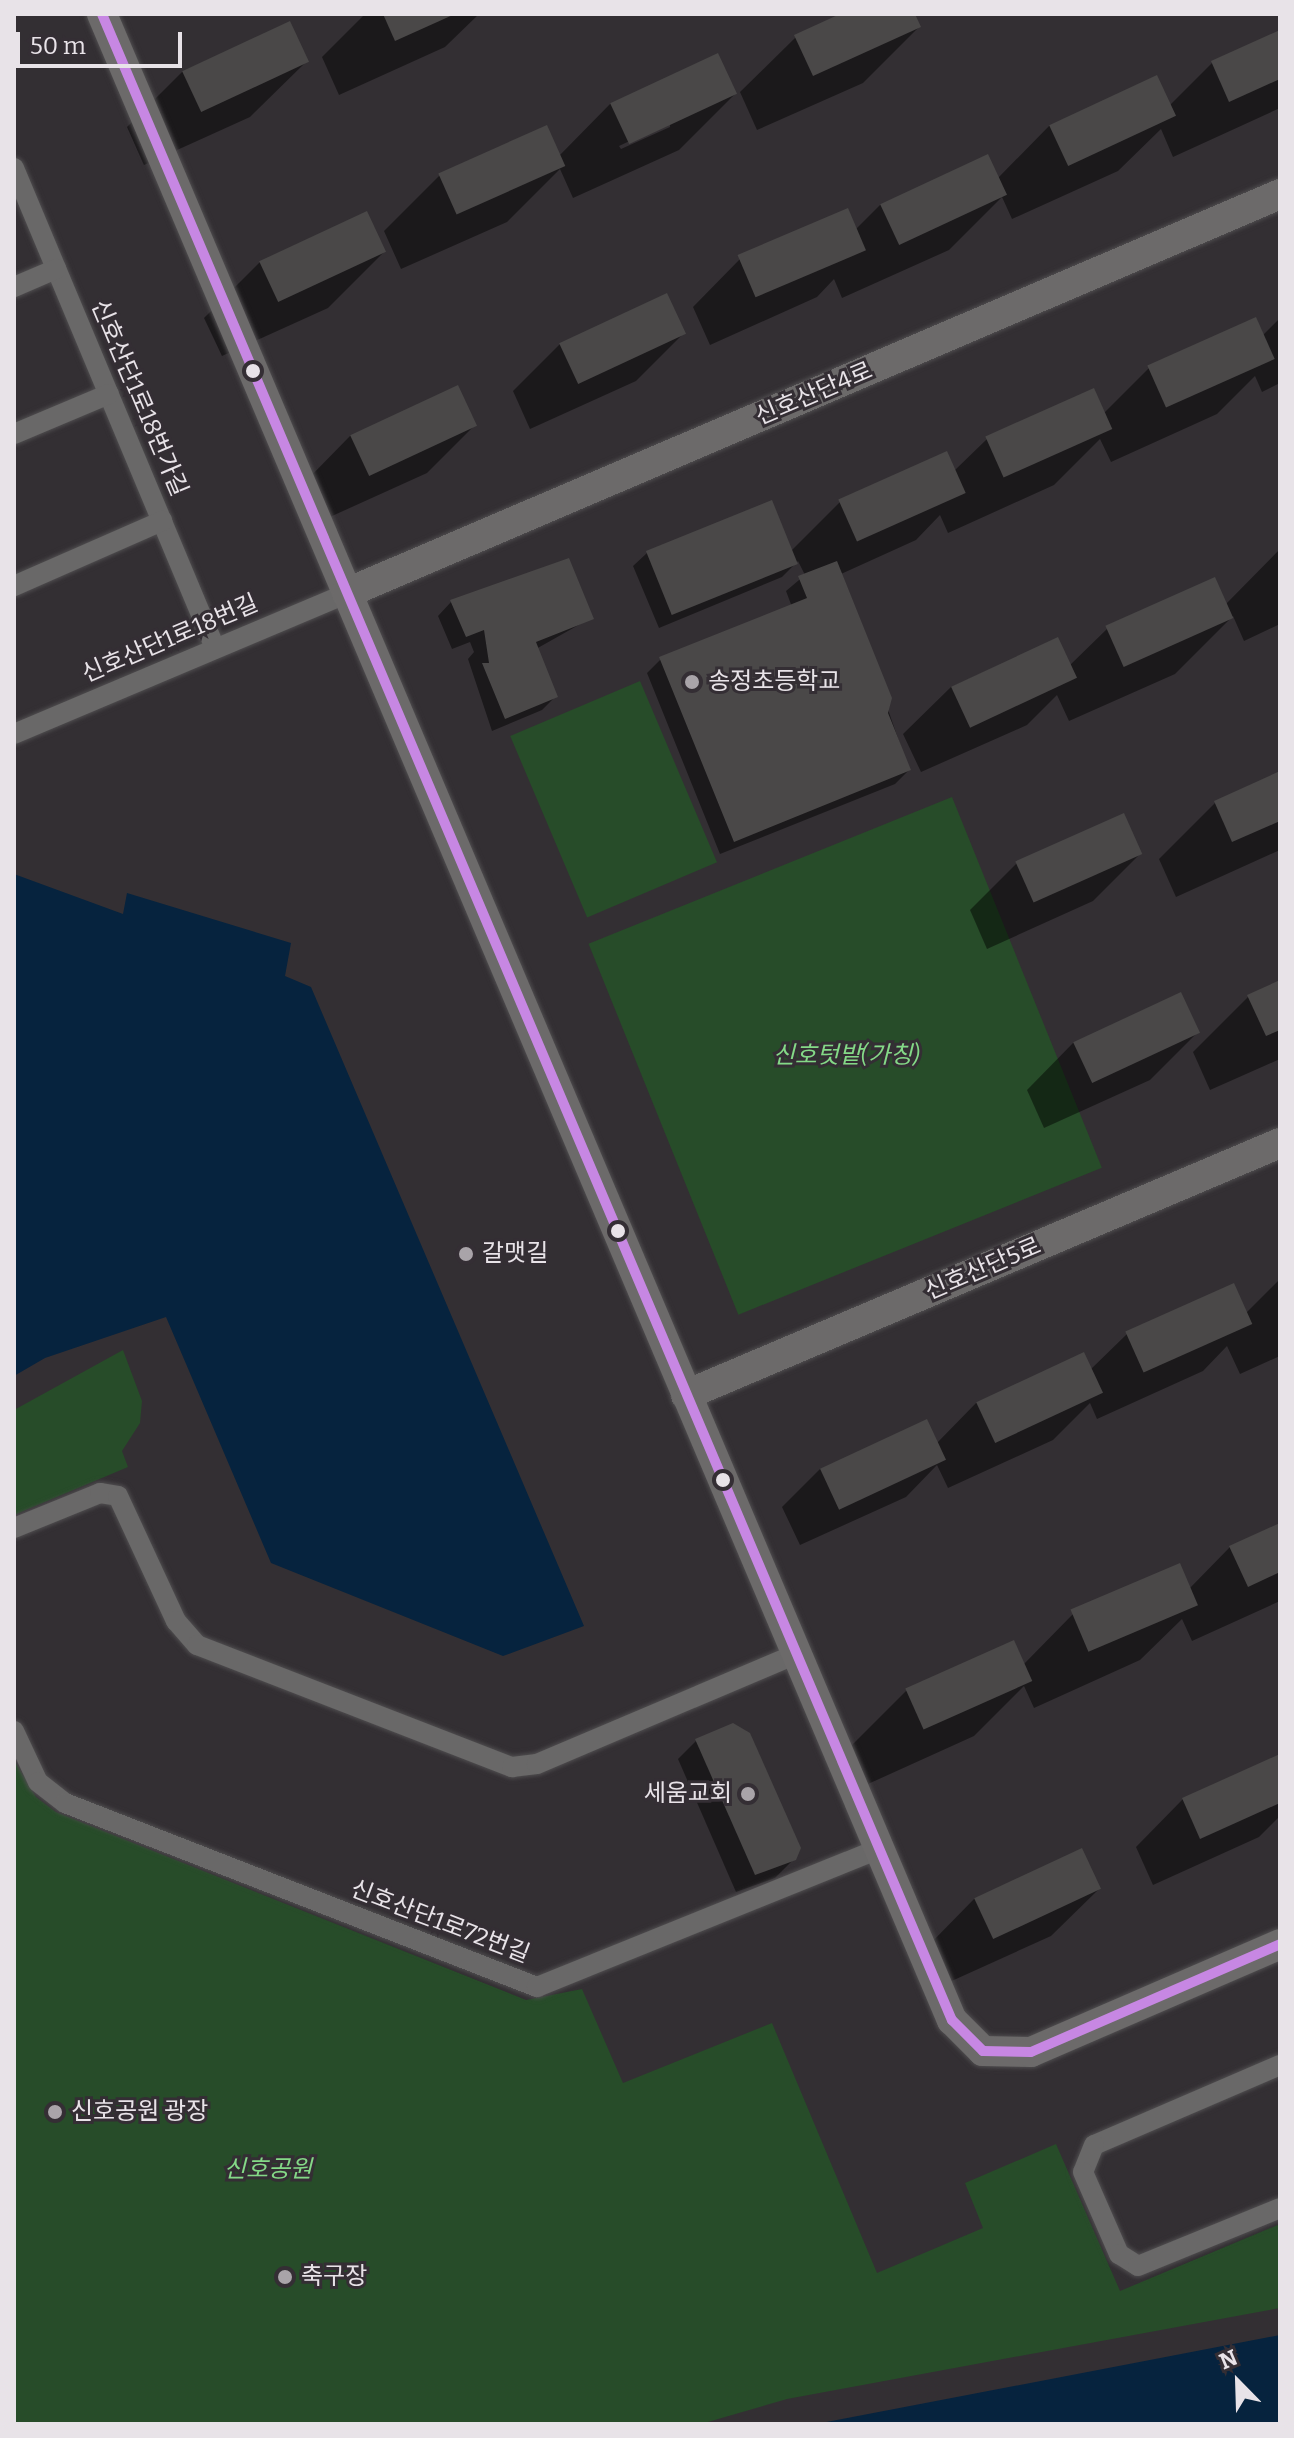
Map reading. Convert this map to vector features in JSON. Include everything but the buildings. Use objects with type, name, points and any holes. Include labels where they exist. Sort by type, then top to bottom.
[{"type":"main road","points":[[102,14],[952,2020],[988,2052],[1031,2052],[1280,1944]]},
{"type":"main road","name":"신호산단4로","points":[[347,593],[1280,194]]},
{"type":"main road","name":"신호산단5로","points":[[686,1395],[1280,1143]]},
{"type":"street","name":"신호산단1로18번가길","points":[[14,168],[215,648]]},
{"type":"street","points":[[14,287],[56,269]]},
{"type":"street","points":[[14,434],[109,394]]},
{"type":"street","points":[[14,586],[162,521]]},
{"type":"street","name":"신호산단1로18번길","points":[[14,734],[347,593]]},
{"type":"street","points":[[14,1528],[100,1493],[118,1496],[176,1621],[197,1645],[512,1767],[537,1764],[796,1654]]},
{"type":"street","name":"신호산단1로72번길","points":[[14,1731],[38,1782],[65,1803],[537,1987],[878,1849]]},
{"type":"street","points":[[1280,2065],[1094,2145],[1083,2172],[1119,2254],[1138,2266],[1280,2208]]},
{"type":"green space","points":[[640,681],[717,862],[587,917],[510,736]]},
{"type":"green space","name":"신호텃밭(가칭)","points":[[952,797],[1102,1168],[738,1315],[589,944]]},
{"type":"green space","points":[[123,1350],[142,1401],[140,1423],[122,1451],[128,1467],[14,1515],[14,1410]]},
{"type":"green space","name":"신호공원","points":[[14,1760],[36,1797],[56,1812],[526,2000],[582,1989],[623,2083],[772,2023],[877,2273],[983,2228],[965,2183],[1056,2144],[1120,2291],[1280,2224],[1280,2308],[787,2399],[701,2424],[14,2424]]},
{"type":"water","points":[[14,874],[123,914],[127,893],[291,943],[285,976],[311,987],[584,1626],[503,1656],[271,1563],[166,1317],[45,1358],[14,1376]]},
{"type":"water","points":[[1280,2335],[1280,2424],[816,2424]]},
{"type":"transit line","points":[[102,14],[952,2020],[983,2051],[1031,2052],[1280,1944]]},
{"type":"place","name":"송정초등학교","points":[[692,682]]},
{"type":"place","name":"갈맷길","points":[[466,1254]]},
{"type":"place","name":"세움교회","points":[[748,1794]]},
{"type":"place","name":"신호공원 광장","points":[[55,2112]]},
{"type":"place","name":"축구장","points":[[285,2277]]}]
